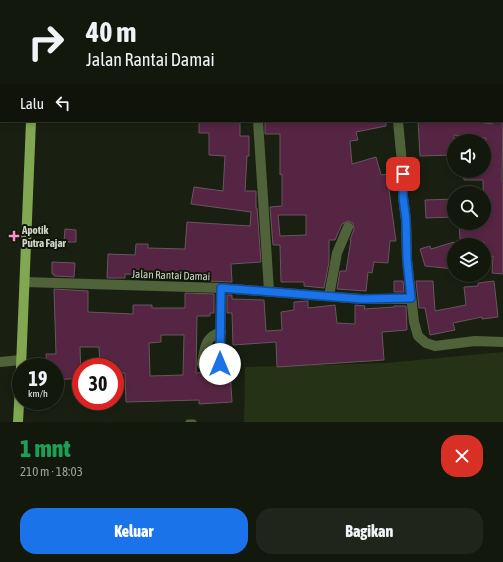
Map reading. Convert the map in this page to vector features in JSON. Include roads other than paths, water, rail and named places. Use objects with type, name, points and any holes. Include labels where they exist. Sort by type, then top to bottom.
[{"type":"main road","points":[[21,358],[30,122]]},
{"type":"main road","points":[[18,422],[19,410]]},
{"type":"street","points":[[258,122],[269,291]]},
{"type":"street","points":[[398,122],[406,220],[407,260],[414,322],[418,336],[426,343],[436,346],[475,341],[503,342]]},
{"type":"street","points":[[329,296],[337,253],[348,227]]},
{"type":"street","name":"Jalan Rantai Damai","points":[[25,282],[221,288],[362,299],[411,298]]},
{"type":"street","points":[[220,364],[221,288]]},
{"type":"street","points":[[202,364],[207,341],[214,334],[221,332]]},
{"type":"street","points":[[0,362],[12,364]]},
{"type":"lane","points":[[188,422],[194,422]]},
{"type":"place","name":"Apotik Putra Fajar","points":[[14,236]]}]
